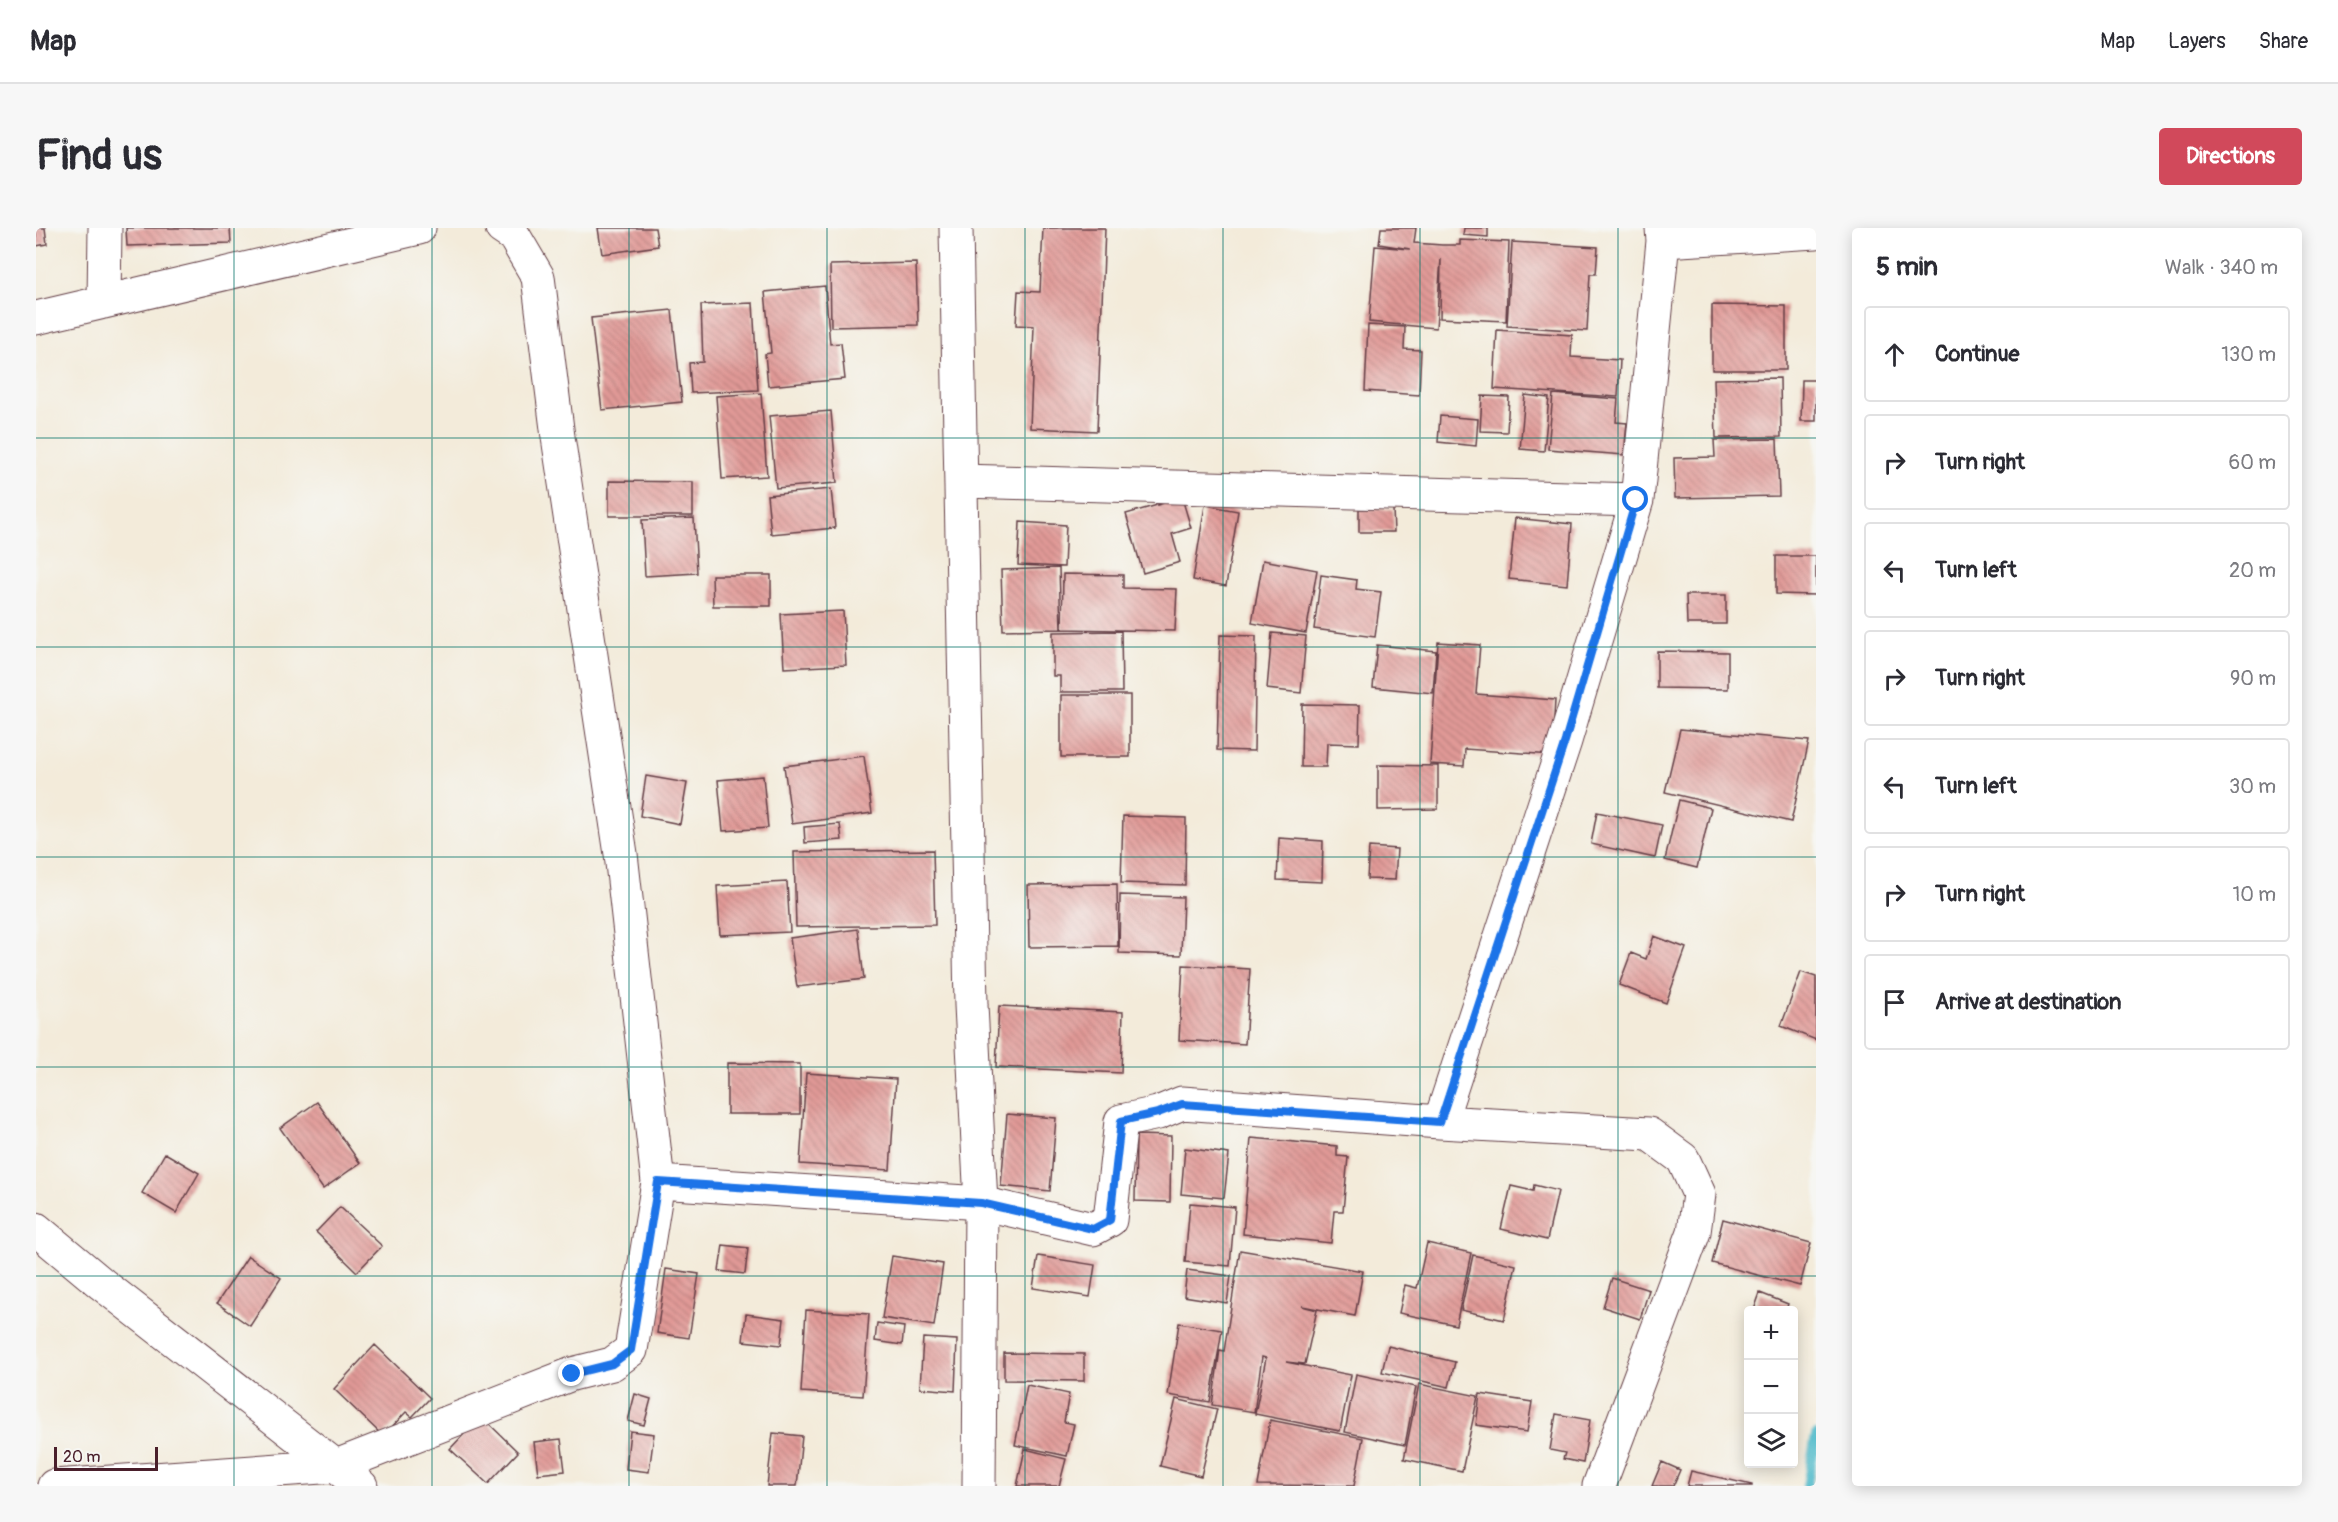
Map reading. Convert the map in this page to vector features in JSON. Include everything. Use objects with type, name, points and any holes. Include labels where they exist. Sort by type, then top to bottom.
[{"type":"street","points":[[104,302],[105,228]]},
{"type":"street","points":[[36,318],[418,228]]},
{"type":"street","points":[[54,1486],[336,1466],[572,1374],[612,1364],[631,1350],[658,1182],[621,854],[558,437],[538,277],[514,236],[502,228]]},
{"type":"street","points":[[956,228],[971,1005],[981,1203],[979,1486]]},
{"type":"street","points":[[1440,1122],[1565,741],[1636,500],[1663,234],[1816,232]]},
{"type":"street","points":[[961,481],[1636,500]]},
{"type":"street","points":[[658,1182],[981,1203],[1093,1229],[1110,1220],[1121,1121],[1158,1113],[1182,1104],[1649,1134],[1683,1159],[1699,1194],[1694,1232],[1599,1486]]},
{"type":"street","points":[[36,1229],[102,1284],[361,1486]]},
{"type":"building","points":[[36,228],[45,228],[47,244],[36,246]]},
{"type":"building","points":[[126,228],[230,228],[231,243],[127,246]]},
{"type":"building","points":[[598,228],[655,228],[658,246],[602,254]]},
{"type":"building","points":[[1043,228],[1105,228],[1097,431],[1030,428],[1034,326],[1016,325],[1018,291],[1040,292]]},
{"type":"building","points":[[1381,228],[1416,228],[1414,243],[1460,245],[1460,240],[1509,242],[1506,321],[1440,318],[1441,259],[1436,328],[1369,322],[1375,246],[1410,249],[1379,244]]},
{"type":"building","points":[[1464,228],[1488,228],[1488,237],[1463,235]]},
{"type":"building","points":[[1512,242],[1598,247],[1596,274],[1590,274],[1587,331],[1507,326]]},
{"type":"building","points":[[916,263],[918,325],[831,327],[830,265]]},
{"type":"building","points":[[825,286],[830,344],[841,343],[845,379],[768,386],[765,354],[771,353],[765,292]]},
{"type":"building","points":[[753,303],[758,390],[691,393],[689,363],[703,362],[701,305]]},
{"type":"building","points":[[1712,305],[1786,306],[1786,370],[1712,370]]},
{"type":"building","points":[[672,310],[682,402],[602,410],[591,318]]},
{"type":"building","points":[[1368,325],[1405,327],[1404,349],[1421,350],[1419,395],[1365,391]]},
{"type":"building","points":[[1497,330],[1572,335],[1571,357],[1620,360],[1618,397],[1494,389]]},
{"type":"building","points":[[1780,378],[1781,437],[1716,438],[1714,379]]},
{"type":"building","points":[[1802,380],[1816,380],[1816,421],[1801,421]]},
{"type":"building","points":[[761,393],[767,476],[722,479],[716,396]]},
{"type":"building","points":[[1553,394],[1618,399],[1616,422],[1627,423],[1624,455],[1548,449]]},
{"type":"building","points":[[1525,395],[1549,398],[1544,451],[1520,449]]},
{"type":"building","points":[[1482,396],[1509,397],[1507,432],[1480,431]]},
{"type":"building","points":[[831,411],[837,483],[776,488],[769,416]]},
{"type":"building","points":[[1440,416],[1478,419],[1476,446],[1438,442]]},
{"type":"building","points":[[1777,439],[1779,496],[1675,498],[1674,458],[1715,457],[1714,440]]},
{"type":"building","points":[[609,481],[693,482],[693,516],[609,516]]},
{"type":"building","points":[[831,489],[835,528],[771,534],[767,495]]},
{"type":"building","points":[[1182,498],[1191,528],[1172,534],[1180,562],[1143,573],[1126,514]]},
{"type":"building","points":[[1205,505],[1238,511],[1226,586],[1193,580]]},
{"type":"building","points":[[1359,509],[1393,509],[1394,532],[1359,532]]},
{"type":"building","points":[[694,518],[697,573],[645,576],[642,520]]},
{"type":"building","points":[[1515,518],[1572,524],[1567,585],[1509,579]]},
{"type":"building","points":[[1020,522],[1066,525],[1064,567],[1018,565]]},
{"type":"building","points":[[1776,556],[1816,556],[1816,595],[1776,594]]},
{"type":"building","points":[[1263,560],[1317,570],[1306,633],[1252,623]]},
{"type":"building","points":[[1059,568],[1061,629],[1003,630],[1001,570]]},
{"type":"building","points":[[1063,574],[1123,575],[1123,588],[1177,589],[1175,631],[1062,629]]},
{"type":"building","points":[[712,575],[771,575],[771,606],[713,606]]},
{"type":"building","points":[[1321,575],[1357,580],[1356,589],[1381,592],[1375,637],[1314,629]]},
{"type":"building","points":[[1686,595],[1726,595],[1726,624],[1687,624]]},
{"type":"building","points":[[843,611],[846,665],[784,668],[781,614]]},
{"type":"building","points":[[1121,631],[1122,692],[1060,692],[1060,676],[1053,676],[1053,632]]},
{"type":"building","points":[[1272,633],[1306,636],[1301,693],[1267,689]]},
{"type":"building","points":[[1220,635],[1256,636],[1254,751],[1217,750]]},
{"type":"building","points":[[1438,642],[1480,645],[1476,694],[1555,700],[1552,755],[1465,749],[1464,766],[1430,764]]},
{"type":"building","points":[[1377,645],[1436,651],[1433,693],[1373,687]]},
{"type":"building","points":[[1657,651],[1728,652],[1728,689],[1657,688]]},
{"type":"building","points":[[1061,695],[1130,695],[1130,757],[1061,757]]},
{"type":"building","points":[[1302,704],[1360,705],[1359,744],[1327,743],[1326,767],[1301,767]]},
{"type":"building","points":[[1680,729],[1809,741],[1791,822],[1665,792]]},
{"type":"building","points":[[864,756],[872,813],[792,824],[784,766]]},
{"type":"building","points":[[1378,765],[1438,766],[1438,809],[1378,810]]},
{"type":"building","points":[[646,776],[687,783],[680,824],[640,816]]},
{"type":"building","points":[[763,776],[768,828],[723,831],[718,780]]},
{"type":"building","points":[[1679,800],[1711,808],[1697,868],[1665,860]]},
{"type":"building","points":[[1597,812],[1662,825],[1655,858],[1591,844]]},
{"type":"building","points":[[1123,816],[1186,818],[1185,885],[1121,883]]},
{"type":"building","points":[[840,824],[842,840],[805,843],[804,827]]},
{"type":"building","points":[[1279,838],[1323,841],[1322,882],[1277,880]]},
{"type":"building","points":[[1369,847],[1397,849],[1395,880],[1367,879]]},
{"type":"building","points":[[933,850],[935,925],[796,927],[794,852]]},
{"type":"building","points":[[787,882],[790,932],[720,935],[717,886]]},
{"type":"building","points":[[1117,884],[1118,946],[1029,947],[1028,885]]},
{"type":"building","points":[[1120,895],[1183,897],[1181,955],[1119,953]]},
{"type":"building","points":[[858,929],[864,979],[797,987],[790,938]]},
{"type":"building","points":[[1654,936],[1686,948],[1666,1003],[1619,985],[1631,953],[1646,959]]},
{"type":"building","points":[[1183,965],[1250,969],[1245,1044],[1179,1040]]},
{"type":"building","points":[[1801,972],[1816,977],[1816,1040],[1781,1026]]},
{"type":"building","points":[[999,1006],[1123,1012],[1121,1073],[996,1067]]},
{"type":"building","points":[[727,1063],[800,1064],[800,1114],[727,1114]]},
{"type":"building","points":[[806,1073],[896,1079],[890,1170],[800,1164]]},
{"type":"building","points":[[317,1102],[360,1163],[323,1189],[280,1128]]},
{"type":"building","points":[[1007,1114],[1056,1118],[1050,1191],[1001,1186]]},
{"type":"building","points":[[1136,1135],[1171,1136],[1170,1202],[1135,1201]]},
{"type":"building","points":[[1251,1138],[1337,1146],[1337,1156],[1348,1157],[1343,1211],[1334,1211],[1331,1243],[1243,1234]]},
{"type":"building","points":[[1185,1148],[1229,1154],[1224,1198],[1181,1194]]},
{"type":"building","points":[[165,1153],[199,1173],[176,1213],[142,1193]]},
{"type":"building","points":[[1534,1185],[1558,1191],[1547,1240],[1501,1229],[1511,1186],[1533,1191]]},
{"type":"building","points":[[1190,1203],[1235,1207],[1230,1266],[1185,1262]]},
{"type":"building","points":[[340,1207],[382,1246],[357,1272],[316,1232]]},
{"type":"building","points":[[1723,1219],[1811,1243],[1800,1286],[1712,1263]]},
{"type":"building","points":[[1427,1243],[1471,1253],[1456,1325],[1399,1313],[1405,1285],[1417,1288]]},
{"type":"building","points":[[723,1245],[748,1248],[745,1274],[719,1271]]},
{"type":"building","points":[[1240,1250],[1363,1271],[1355,1316],[1302,1306],[1317,1310],[1305,1364],[1286,1362],[1351,1375],[1340,1431],[1255,1414],[1266,1358],[1262,1357],[1254,1412],[1212,1405],[1220,1350],[1224,1351]]},
{"type":"building","points":[[1473,1255],[1516,1265],[1504,1320],[1461,1310]]},
{"type":"building","points":[[248,1256],[281,1278],[250,1326],[217,1303]]},
{"type":"building","points":[[892,1256],[943,1264],[934,1326],[882,1318]]},
{"type":"building","points":[[1038,1256],[1095,1265],[1090,1297],[1033,1288]]},
{"type":"building","points":[[666,1269],[699,1274],[689,1338],[657,1333]]},
{"type":"building","points":[[1187,1270],[1231,1276],[1227,1303],[1184,1296]]},
{"type":"building","points":[[1612,1278],[1649,1290],[1640,1319],[1603,1307]]},
{"type":"building","points":[[1760,1293],[1788,1304],[1787,1306],[1755,1306]]},
{"type":"building","points":[[806,1310],[869,1314],[863,1396],[801,1392]]},
{"type":"building","points":[[746,1314],[784,1319],[781,1345],[743,1341]]},
{"type":"building","points":[[877,1323],[904,1327],[902,1345],[875,1341]]},
{"type":"building","points":[[1179,1323],[1222,1330],[1210,1402],[1168,1395]]},
{"type":"building","points":[[923,1338],[957,1340],[955,1391],[920,1388]]},
{"type":"building","points":[[375,1345],[430,1398],[412,1417],[406,1412],[383,1436],[334,1389]]},
{"type":"building","points":[[1388,1346],[1455,1362],[1449,1387],[1382,1372]]},
{"type":"building","points":[[1004,1353],[1084,1354],[1084,1381],[1004,1380]]},
{"type":"building","points":[[1356,1374],[1416,1387],[1405,1445],[1345,1432]]},
{"type":"building","points":[[1419,1384],[1478,1396],[1462,1471],[1404,1459]]},
{"type":"building","points":[[1027,1385],[1069,1394],[1064,1422],[1074,1424],[1067,1456],[1015,1445]]},
{"type":"building","points":[[635,1394],[651,1399],[644,1425],[628,1421]]},
{"type":"building","points":[[1480,1394],[1532,1402],[1527,1432],[1476,1425]]},
{"type":"building","points":[[1176,1399],[1217,1409],[1201,1476],[1160,1466]]},
{"type":"building","points":[[1556,1414],[1590,1420],[1583,1463],[1563,1459],[1565,1453],[1550,1450]]},
{"type":"building","points":[[481,1416],[518,1452],[488,1484],[450,1449]]},
{"type":"building","points":[[1270,1420],[1363,1438],[1354,1486],[1258,1485]]},
{"type":"building","points":[[630,1431],[654,1434],[649,1472],[626,1469]]},
{"type":"building","points":[[773,1433],[802,1436],[797,1486],[767,1486]]},
{"type":"building","points":[[561,1439],[565,1471],[538,1474],[534,1442]]},
{"type":"building","points":[[1025,1449],[1066,1459],[1059,1486],[1017,1486]]},
{"type":"building","points":[[1662,1462],[1680,1470],[1673,1486],[1652,1486]]},
{"type":"building","points":[[1691,1471],[1752,1485],[1752,1486],[1687,1486]]},
{"type":"waterway","points":[[1807,1486],[1816,1435]]},
{"type":"route","points":[[572,1374],[612,1364],[631,1350],[658,1182],[981,1203],[1093,1229],[1110,1220],[1121,1121],[1158,1113],[1182,1104],[1440,1122],[1565,741],[1636,500]]}]
